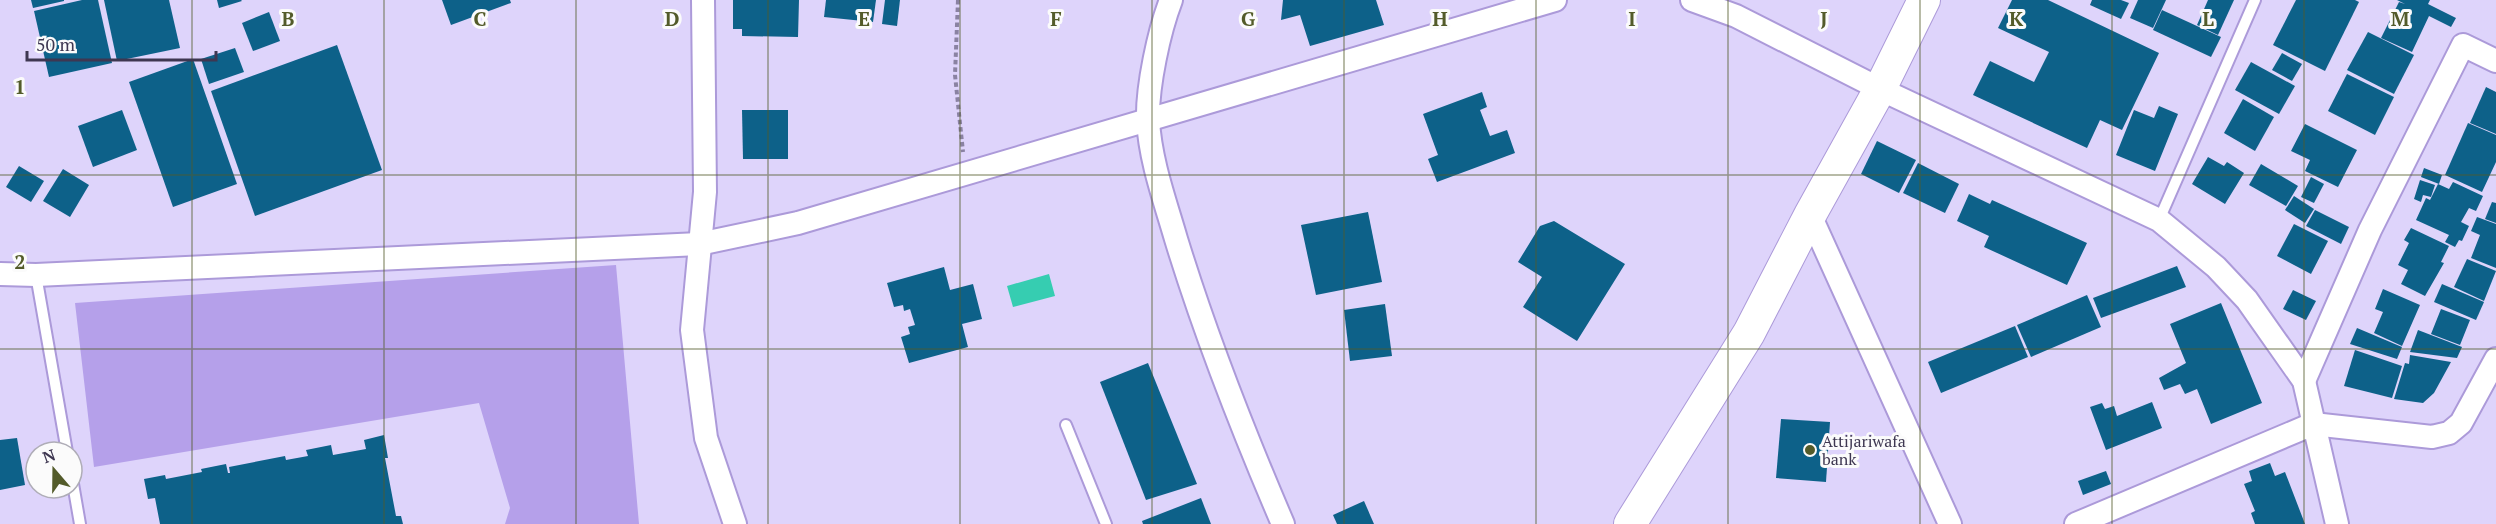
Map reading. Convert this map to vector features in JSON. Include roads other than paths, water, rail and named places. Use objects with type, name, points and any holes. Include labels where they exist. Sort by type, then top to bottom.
[{"type":"main road","points":[[1630,524],[1749,333],[1880,89],[1924,0]]},
{"type":"street","points":[[703,0],[705,192],[692,330],[706,438],[735,524]]},
{"type":"street","points":[[1171,0],[1153,71],[1148,120],[1154,157],[1193,295],[1239,424],[1283,524]]},
{"type":"street","points":[[0,274],[36,275],[699,244],[798,223],[1554,0]]},
{"type":"street","points":[[1692,0],[1736,16],[1880,89],[2159,220],[2216,267],[2247,300],[2304,381],[2337,524]]},
{"type":"street","points":[[2304,381],[2370,230],[2463,45],[2496,61]]},
{"type":"street","points":[[1810,216],[1950,524]]},
{"type":"street","points":[[2076,524],[2313,424],[2432,437],[2449,433],[2461,423],[2496,359]]},
{"type":"lane","points":[[2159,220],[2255,0]]},
{"type":"lane","points":[[36,275],[65,440]]},
{"type":"lane","points":[[1066,425],[1106,524]]},
{"type":"lane","points":[[76,500],[80,524]]},
{"type":"place","name":"Attijariwafa bank","points":[[1810,450]]}]
